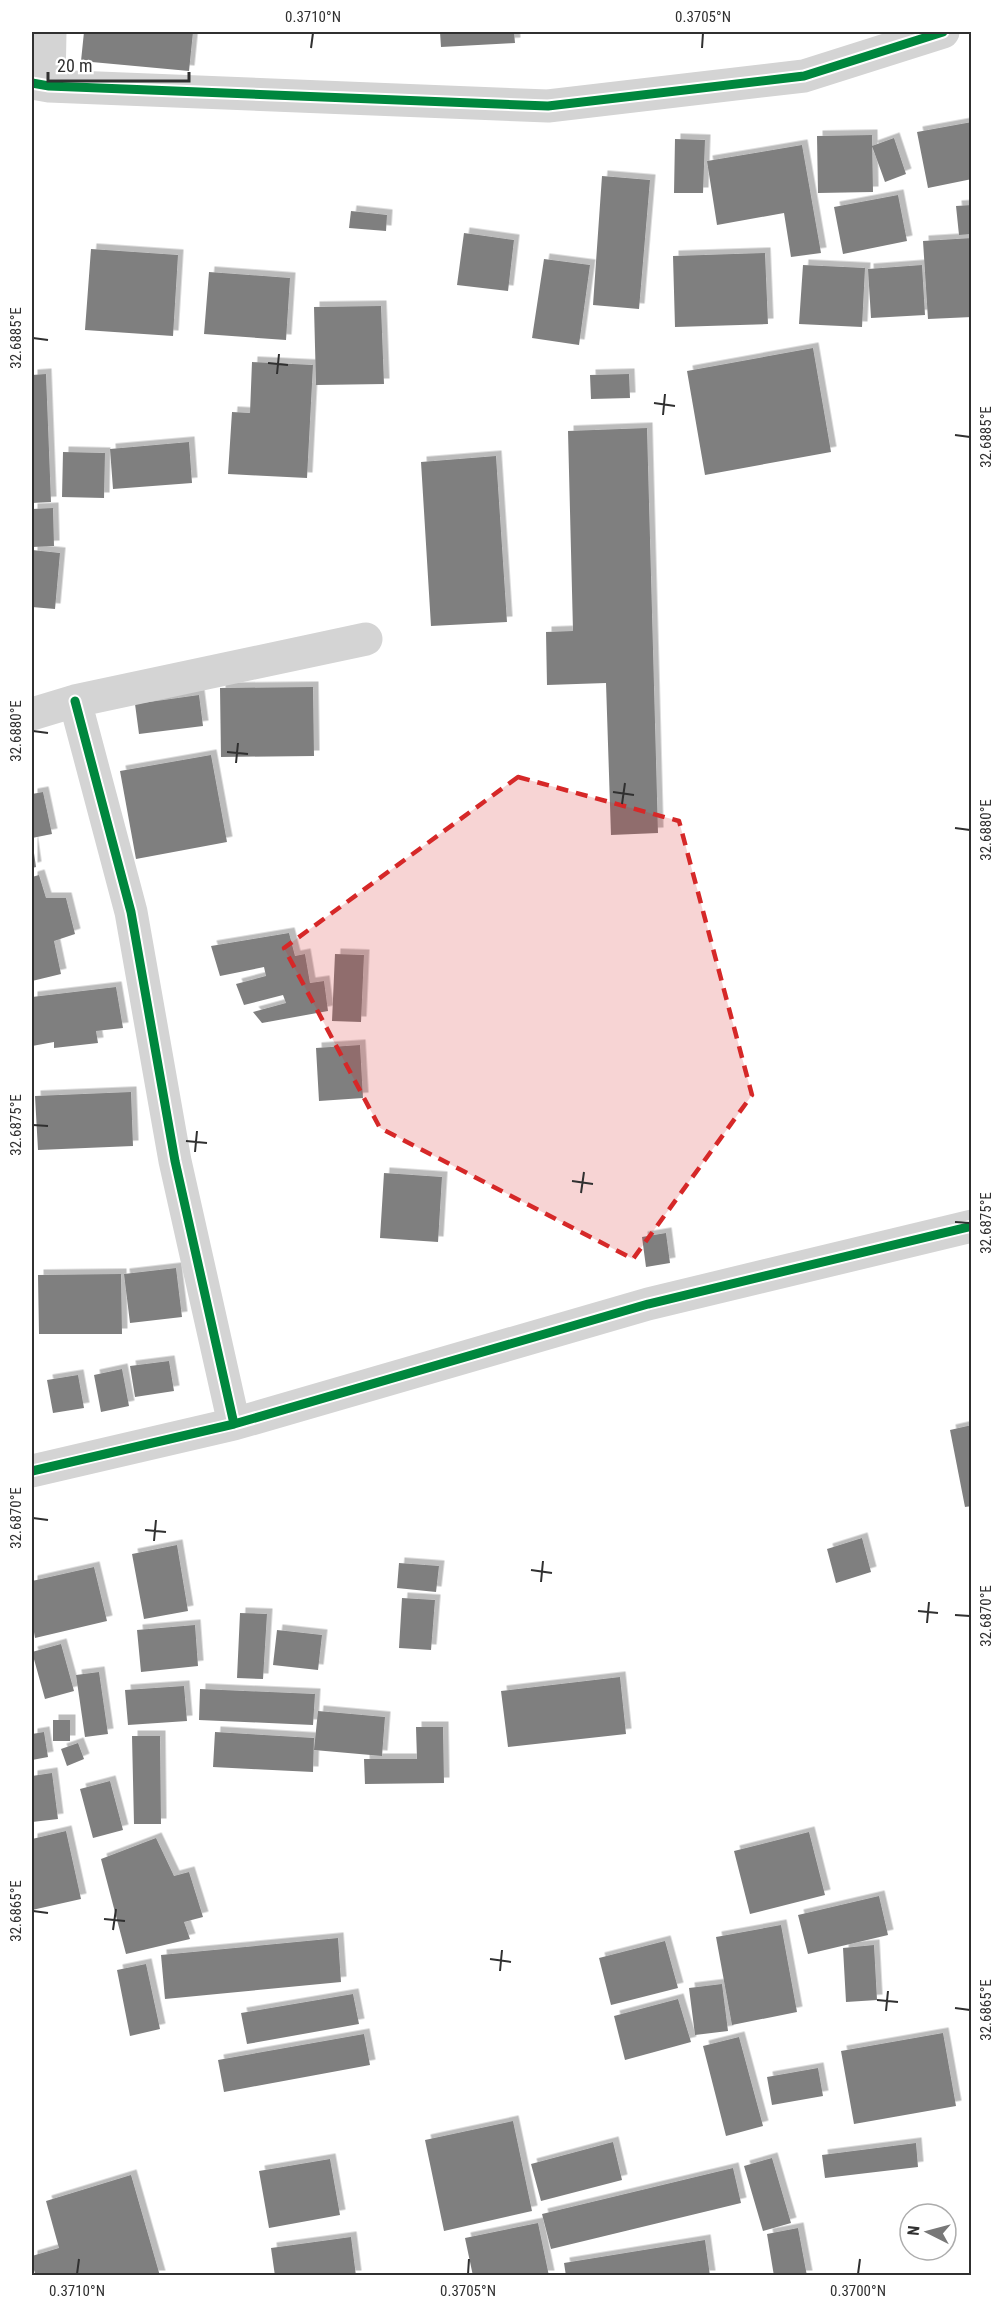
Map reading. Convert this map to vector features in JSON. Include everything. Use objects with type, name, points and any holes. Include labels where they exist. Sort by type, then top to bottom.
[{"type":"street","points":[[50,32],[40,85],[548,106],[804,76],[943,32]]},
{"type":"street","points":[[32,714],[75,701],[366,639]]},
{"type":"street","points":[[75,701],[130,912],[176,1161],[234,1424]]},
{"type":"street","points":[[32,1471],[234,1424],[648,1304],[972,1226]]},
{"type":"highlighted area","points":[[518,777],[679,821],[752,1095],[633,1259],[380,1128],[284,948]]},
{"type":"building","points":[[84,32],[193,32],[189,71],[81,61]]},
{"type":"building","points":[[440,32],[514,32],[515,43],[441,47]]},
{"type":"building","points":[[972,122],[972,179],[928,188],[917,132]]},
{"type":"building","points":[[872,135],[873,192],[818,193],[817,136]]},
{"type":"building","points":[[894,138],[906,174],[885,182],[872,146]]},
{"type":"building","points":[[675,139],[705,140],[703,193],[674,193]]},
{"type":"building","points":[[802,145],[821,253],[791,257],[784,213],[717,225],[707,161]]},
{"type":"building","points":[[602,176],[650,180],[639,309],[593,305]]},
{"type":"building","points":[[898,195],[907,241],[843,254],[834,207]]},
{"type":"building","points":[[972,205],[972,234],[959,235],[956,206]]},
{"type":"building","points":[[351,211],[387,215],[386,231],[349,228]]},
{"type":"building","points":[[464,233],[514,240],[508,291],[457,285]]},
{"type":"building","points":[[972,238],[972,317],[928,319],[923,241]]},
{"type":"building","points":[[91,249],[178,255],[173,336],[85,330]]},
{"type":"building","points":[[765,253],[768,324],[675,327],[673,256]]},
{"type":"building","points":[[544,259],[590,265],[579,345],[532,338]]},
{"type":"building","points":[[803,265],[865,268],[862,327],[799,324]]},
{"type":"building","points":[[922,265],[925,315],[871,318],[868,269]]},
{"type":"building","points":[[209,272],[290,278],[286,340],[204,334]]},
{"type":"building","points":[[381,306],[384,384],[316,385],[314,307]]},
{"type":"building","points":[[813,348],[831,452],[705,475],[687,371]]},
{"type":"building","points":[[252,362],[313,365],[307,478],[228,474],[232,412],[250,413]]},
{"type":"building","points":[[46,374],[51,502],[32,503],[32,375]]},
{"type":"building","points":[[629,374],[630,398],[591,399],[590,375]]},
{"type":"building","points":[[647,428],[658,833],[611,835],[606,683],[547,685],[546,632],[573,631],[568,431]]},
{"type":"building","points":[[189,442],[192,483],[113,489],[110,449]]},
{"type":"building","points":[[63,452],[105,453],[104,498],[62,497]]},
{"type":"building","points":[[496,456],[507,622],[431,626],[421,462]]},
{"type":"building","points":[[53,508],[54,546],[32,547],[32,509]]},
{"type":"building","points":[[32,550],[60,553],[55,609],[32,607]]},
{"type":"building","points":[[313,687],[314,756],[221,757],[220,688]]},
{"type":"building","points":[[199,695],[203,726],[139,734],[135,704]]},
{"type":"building","points":[[211,755],[227,842],[136,859],[120,771]]},
{"type":"building","points":[[43,792],[52,834],[32,838],[32,794]]},
{"type":"building","points":[[32,839],[36,867],[32,868]]},
{"type":"building","points":[[39,875],[46,898],[66,898],[75,934],[54,941],[61,974],[32,981],[32,877]]},
{"type":"building","points":[[289,933],[295,956],[305,954],[310,983],[324,981],[328,1011],[262,1023],[253,1012],[286,1003],[283,995],[244,1005],[236,984],[266,976],[264,967],[220,976],[211,946]]},
{"type":"building","points":[[335,954],[364,955],[361,1022],[332,1021]]},
{"type":"building","points":[[116,987],[123,1028],[96,1031],[98,1043],[54,1048],[54,1042],[32,1046],[32,997]]},
{"type":"building","points":[[360,1045],[363,1098],[319,1101],[316,1048]]},
{"type":"building","points":[[131,1092],[133,1146],[38,1150],[35,1096]]},
{"type":"building","points":[[384,1173],[442,1177],[438,1242],[380,1238]]},
{"type":"building","points":[[666,1233],[670,1263],[646,1267],[642,1237]]},
{"type":"building","points":[[176,1268],[182,1317],[130,1323],[124,1274]]},
{"type":"building","points":[[121,1274],[122,1334],[39,1334],[38,1275]]},
{"type":"building","points":[[169,1361],[174,1391],[135,1397],[130,1366]]},
{"type":"building","points":[[122,1369],[129,1406],[101,1412],[94,1375]]},
{"type":"building","points":[[78,1375],[84,1408],[53,1413],[47,1380]]},
{"type":"building","points":[[972,1425],[972,1506],[965,1507],[950,1430]]},
{"type":"building","points":[[862,1538],[871,1572],[836,1583],[827,1549]]},
{"type":"building","points":[[177,1545],[188,1611],[144,1619],[132,1554]]},
{"type":"building","points":[[399,1563],[439,1566],[436,1592],[397,1588]]},
{"type":"building","points":[[94,1567],[107,1621],[35,1638],[32,1620],[32,1581]]},
{"type":"building","points":[[402,1598],[435,1600],[431,1650],[399,1648]]},
{"type":"building","points":[[240,1613],[267,1614],[263,1679],[237,1678]]},
{"type":"building","points":[[195,1625],[198,1666],[141,1672],[137,1630]]},
{"type":"building","points":[[277,1630],[322,1635],[318,1670],[273,1665]]},
{"type":"building","points":[[61,1644],[74,1691],[45,1699],[32,1652]]},
{"type":"building","points":[[99,1672],[108,1734],[85,1737],[76,1675]]},
{"type":"building","points":[[620,1677],[626,1734],[508,1747],[501,1691]]},
{"type":"building","points":[[184,1686],[187,1721],[128,1725],[125,1690]]},
{"type":"building","points":[[200,1689],[315,1694],[313,1725],[199,1720]]},
{"type":"building","points":[[318,1711],[385,1717],[382,1756],[314,1750]]},
{"type":"building","points":[[53,1720],[70,1720],[70,1741],[53,1741]]},
{"type":"building","points":[[416,1727],[443,1727],[444,1783],[365,1784],[364,1759],[417,1759]]},
{"type":"building","points":[[44,1732],[48,1757],[32,1760],[32,1734]]},
{"type":"building","points":[[215,1732],[314,1738],[313,1772],[213,1767]]},
{"type":"building","points":[[132,1736],[160,1736],[161,1824],[134,1824]]},
{"type":"building","points":[[78,1743],[84,1759],[67,1766],[61,1749]]},
{"type":"building","points":[[52,1773],[58,1819],[32,1822],[32,1776]]},
{"type":"building","points":[[110,1781],[123,1830],[93,1838],[80,1789]]},
{"type":"building","points":[[66,1831],[81,1899],[32,1910],[32,1839]]},
{"type":"building","points":[[809,1832],[825,1895],[750,1914],[734,1851]]},
{"type":"building","points":[[156,1838],[174,1876],[189,1872],[203,1917],[184,1922],[190,1939],[126,1954],[101,1859]]},
{"type":"building","points":[[879,1896],[888,1935],[808,1954],[798,1915]]},
{"type":"building","points":[[781,1925],[797,2012],[732,2025],[716,1937]]},
{"type":"building","points":[[338,1938],[341,1982],[165,1999],[161,1955]]},
{"type":"building","points":[[665,1941],[678,1988],[611,2005],[599,1958]]},
{"type":"building","points":[[874,1945],[877,2000],[846,2002],[843,1948]]},
{"type":"building","points":[[146,1964],[160,2029],[130,2036],[117,1970]]},
{"type":"building","points":[[722,1984],[728,2031],[695,2035],[689,1988]]},
{"type":"building","points":[[353,1994],[359,2024],[247,2044],[241,2013]]},
{"type":"building","points":[[678,1999],[691,2042],[625,2060],[614,2016]]},
{"type":"building","points":[[943,2033],[956,2106],[854,2124],[841,2051]]},
{"type":"building","points":[[364,2034],[370,2065],[224,2092],[218,2060]]},
{"type":"building","points":[[739,2037],[763,2126],[726,2136],[703,2046]]},
{"type":"building","points":[[818,2068],[823,2096],[772,2105],[767,2077]]},
{"type":"building","points":[[513,2121],[532,2211],[444,2231],[425,2140]]},
{"type":"building","points":[[613,2142],[622,2180],[541,2201],[531,2164]]},
{"type":"building","points":[[916,2143],[918,2167],[825,2178],[822,2155]]},
{"type":"building","points":[[772,2158],[791,2223],[763,2231],[744,2166]]},
{"type":"building","points":[[330,2159],[340,2215],[269,2228],[259,2171]]},
{"type":"building","points":[[733,2168],[741,2203],[551,2249],[542,2214]]},
{"type":"building","points":[[131,2175],[160,2276],[36,2276],[32,2256],[59,2248],[46,2201]]},
{"type":"building","points":[[538,2223],[549,2276],[473,2276],[465,2238]]},
{"type":"building","points":[[798,2228],[807,2276],[774,2276],[767,2234]]},
{"type":"building","points":[[351,2237],[356,2276],[275,2276],[271,2248]]},
{"type":"building","points":[[705,2240],[710,2276],[566,2276],[564,2263]]},
{"type":"cycle path","points":[[32,83],[49,86],[548,106],[804,76],[943,32]]},
{"type":"cycle path","points":[[75,701],[131,912],[175,1161],[234,1424]]},
{"type":"cycle path","points":[[32,1471],[234,1424],[648,1304],[972,1226]]}]
